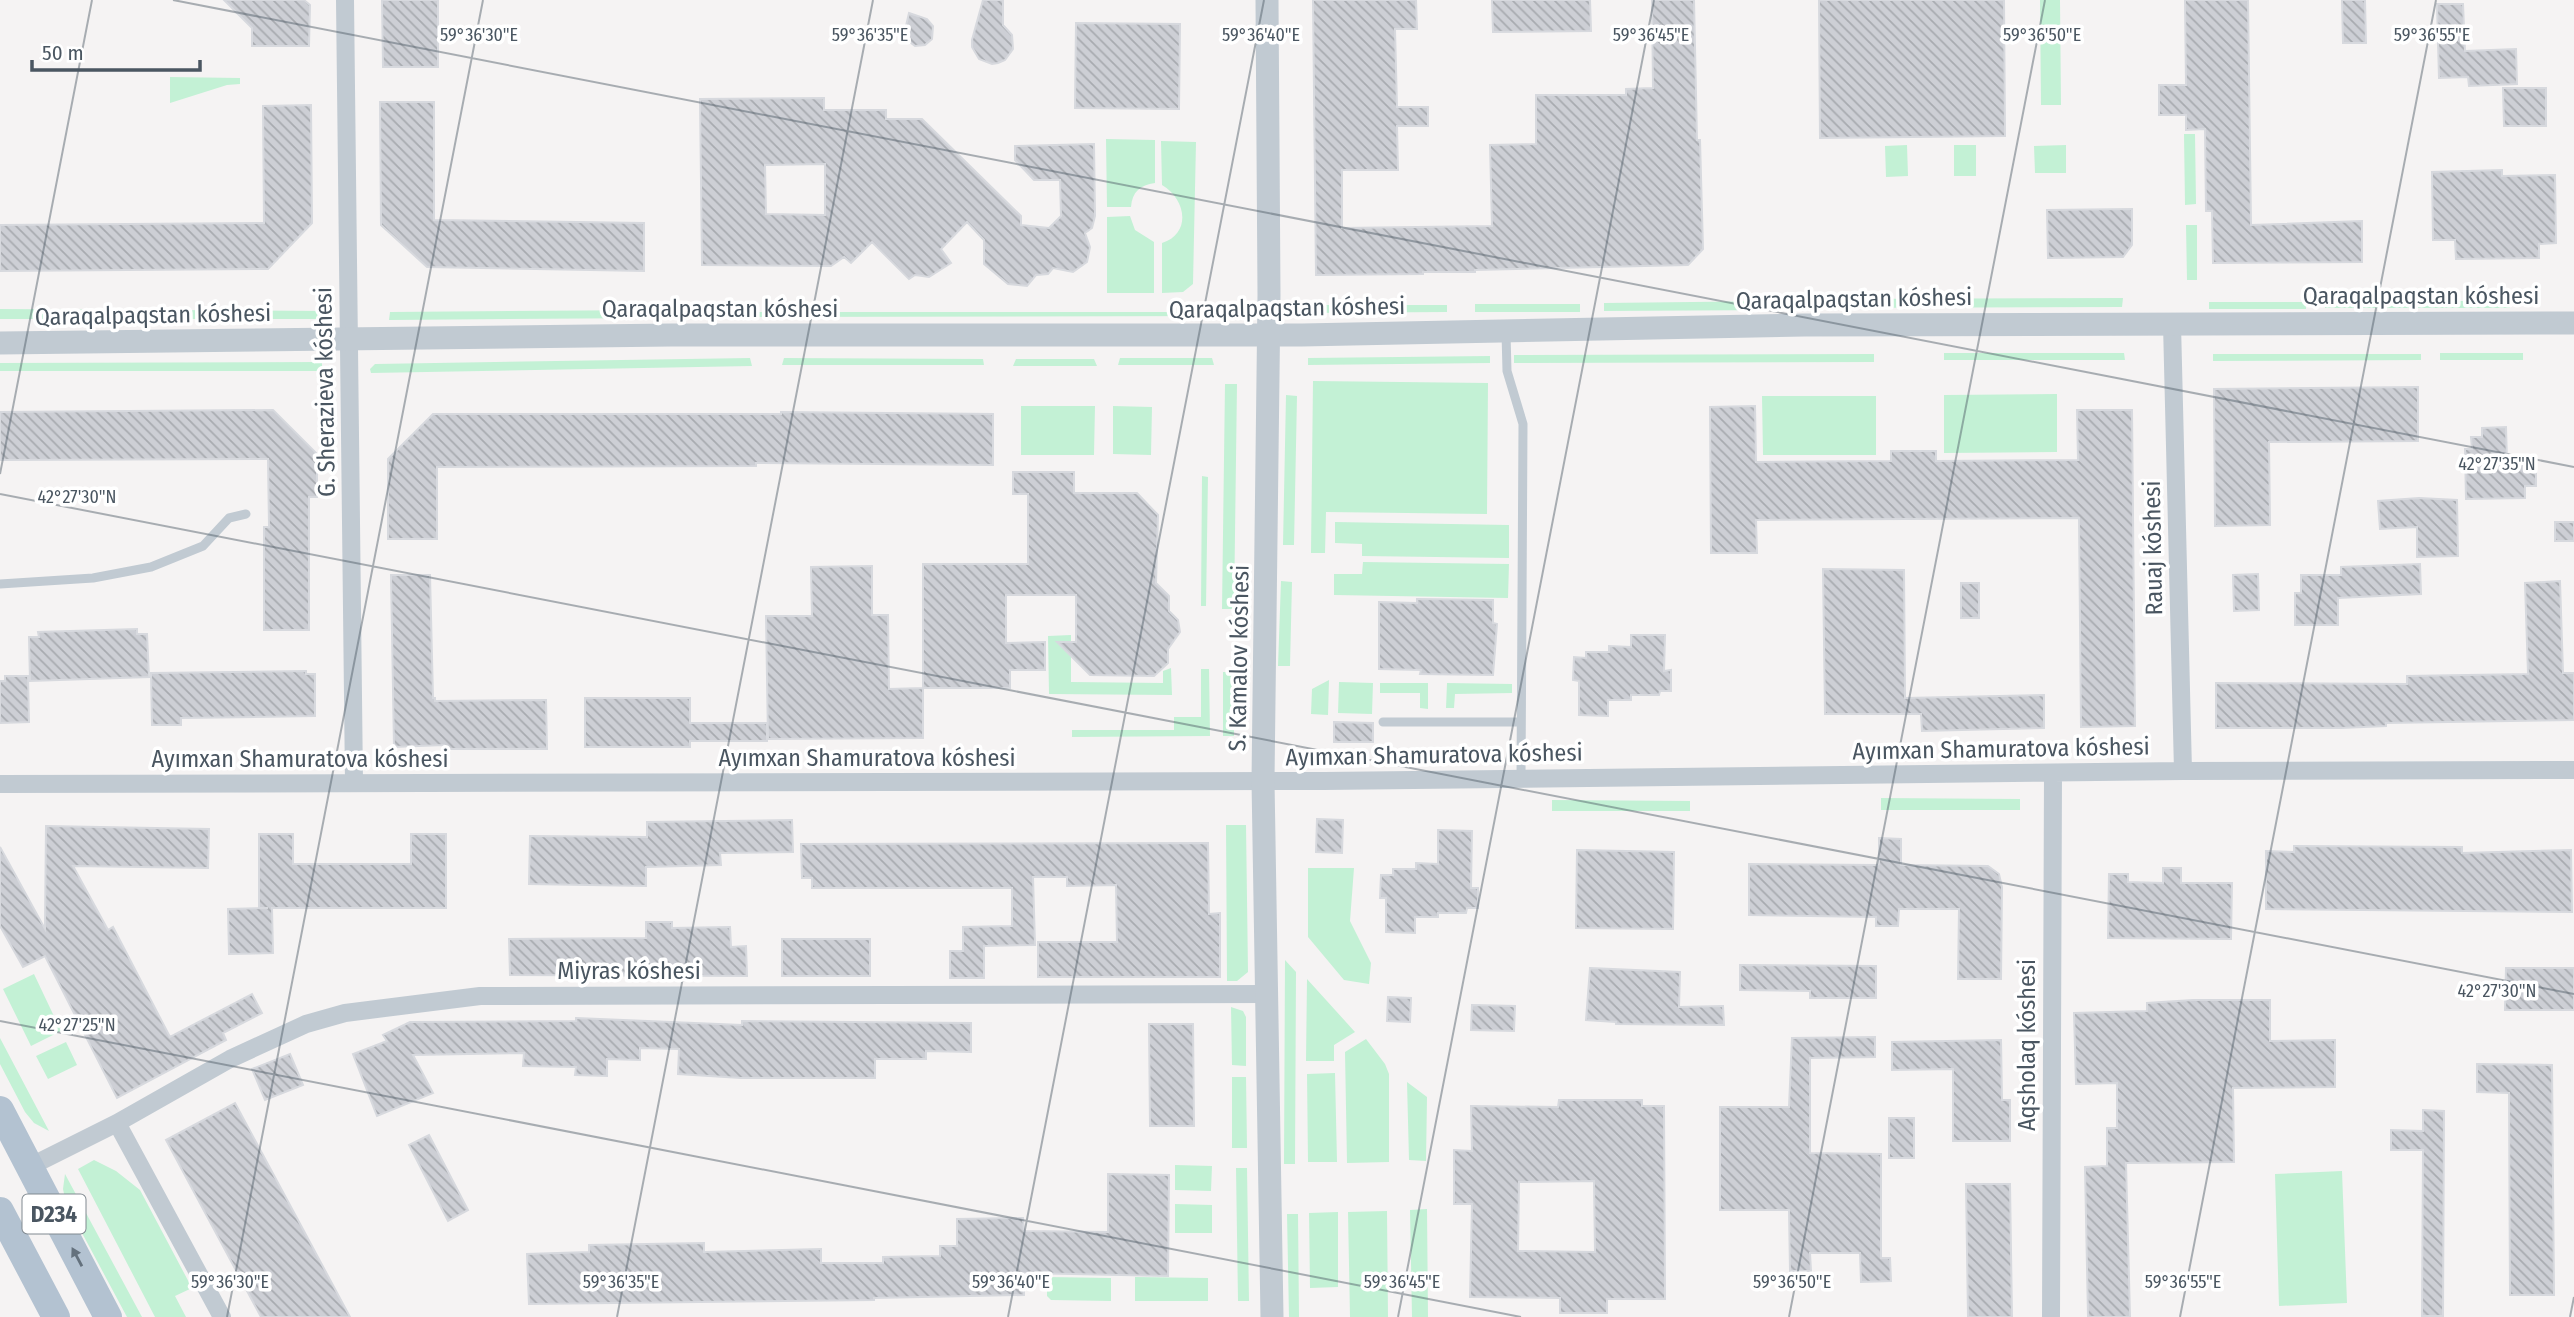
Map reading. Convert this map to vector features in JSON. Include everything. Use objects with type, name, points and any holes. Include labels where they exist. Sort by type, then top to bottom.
[{"type":"main road","name":"D234","points":[[0,1110],[108,1317]]},
{"type":"main road","name":"D234","points":[[0,1211],[56,1317]]},
{"type":"street","name":"G. Sherazieva kóshesi","points":[[345,0],[354,783]]},
{"type":"street","name":"S. Kamalov kóshesi","points":[[1267,0],[1268,335],[1263,781],[1272,1317]]},
{"type":"street","name":"Qaraqalpaqstan kóshesi","points":[[0,343],[671,335],[1268,335],[1818,325],[2574,323]]},
{"type":"street","name":"Rauaj kóshesi","points":[[2172,324],[2183,771]]},
{"type":"street","name":"Ayımxan Shamuratova kóshesi","points":[[0,784],[1263,781],[2183,771],[2574,770]]},
{"type":"street","name":"Aqsholaq kóshesi","points":[[2051,1317],[2053,773]]},
{"type":"street","name":"Miyras kóshesi","points":[[29,1167],[117,1123],[230,1059],[306,1024],[345,1013],[494,996],[1267,993]]},
{"type":"street","points":[[117,1123],[222,1317]]},
{"type":"lane","points":[[1506,331],[1507,371],[1523,424],[1521,779]]},
{"type":"lane","points":[[0,584],[93,578],[151,567],[203,547],[229,519],[246,514]]},
{"type":"lane","points":[[1383,722],[1521,722]]},
{"type":"green space","points":[[2040,0],[2060,0],[2061,105],[2041,105]]},
{"type":"green space","points":[[170,77],[240,78],[240,84],[227,85],[170,103]]},
{"type":"green space","points":[[2184,134],[2195,134],[2196,204],[2185,205]]},
{"type":"green space","points":[[1106,139],[1155,140],[1155,183],[1138,190],[1131,207],[1107,207]]},
{"type":"green space","points":[[1161,141],[1196,142],[1193,284],[1183,292],[1162,293],[1162,243],[1178,232],[1182,216],[1176,199],[1162,185]]},
{"type":"green space","points":[[1907,145],[1908,176],[1886,177],[1885,146]]},
{"type":"green space","points":[[1954,145],[1976,145],[1976,176],[1954,176]]},
{"type":"green space","points":[[2066,145],[2066,173],[2035,173],[2034,146]]},
{"type":"green space","points":[[1130,216],[1135,230],[1154,242],[1154,293],[1107,293],[1107,217]]},
{"type":"green space","points":[[2186,225],[2197,225],[2197,280],[2187,280]]},
{"type":"green space","points":[[2123,298],[2122,307],[1833,308],[1832,299]]},
{"type":"green space","points":[[1782,301],[1782,310],[1604,311],[1604,303]]},
{"type":"green space","points":[[2325,301],[2509,301],[2510,308],[2325,308]]},
{"type":"green space","points":[[2209,302],[2306,302],[2306,309],[2209,309]]},
{"type":"green space","points":[[1475,304],[1580,304],[1580,312],[1475,312]]},
{"type":"green space","points":[[1307,305],[1447,305],[1447,312],[1307,313]]},
{"type":"green space","points":[[0,309],[322,311],[322,319],[0,319]]},
{"type":"green space","points":[[659,310],[660,318],[389,320],[390,312]]},
{"type":"green space","points":[[704,312],[1219,312],[1218,316],[704,317]]},
{"type":"green space","points":[[1944,353],[2124,353],[2125,360],[1944,360]]},
{"type":"green space","points":[[2440,353],[2523,353],[2523,360],[2440,360]]},
{"type":"green space","points":[[1874,354],[1874,362],[1514,363],[1514,355]]},
{"type":"green space","points":[[2213,354],[2421,354],[2421,360],[2213,361]]},
{"type":"green space","points":[[1490,356],[1490,363],[1308,365],[1308,358]]},
{"type":"green space","points":[[750,358],[752,366],[371,373],[370,369],[375,364]]},
{"type":"green space","points":[[784,358],[983,359],[984,365],[782,365]]},
{"type":"green space","points":[[1120,358],[1212,358],[1214,365],[1118,365]]},
{"type":"green space","points":[[1016,359],[1094,359],[1097,366],[1013,366]]},
{"type":"green space","points":[[322,362],[322,371],[0,371],[0,363]]},
{"type":"green space","points":[[1313,381],[1488,383],[1487,514],[1326,512],[1325,553],[1311,553]]},
{"type":"green space","points":[[1225,384],[1237,384],[1234,609],[1222,609]]},
{"type":"green space","points":[[2057,394],[2057,452],[1944,453],[1944,395]]},
{"type":"green space","points":[[1286,395],[1297,396],[1294,545],[1283,545]]},
{"type":"green space","points":[[1762,396],[1876,396],[1876,455],[1763,455]]},
{"type":"green space","points":[[1021,406],[1095,406],[1094,455],[1021,455]]},
{"type":"green space","points":[[1113,406],[1152,407],[1151,455],[1113,454]]},
{"type":"green space","points":[[1202,476],[1208,477],[1206,606],[1201,606]]},
{"type":"green space","points":[[1335,522],[1509,525],[1509,558],[1362,556],[1362,544],[1335,543]]},
{"type":"green space","points":[[1363,562],[1509,564],[1508,598],[1334,595],[1334,574],[1362,574]]},
{"type":"green space","points":[[1281,581],[1292,582],[1290,666],[1278,666]]},
{"type":"green space","points":[[1071,635],[1071,682],[1163,683],[1163,671],[1171,668],[1172,695],[1049,694],[1048,636]]},
{"type":"green space","points":[[1201,669],[1209,669],[1210,736],[1072,737],[1072,730],[1174,730],[1174,717],[1201,717]]},
{"type":"green space","points":[[1223,672],[1234,672],[1234,736],[1223,736]]},
{"type":"green space","points":[[1329,680],[1328,715],[1311,714],[1312,689]]},
{"type":"green space","points":[[1339,682],[1373,683],[1372,714],[1338,713]]},
{"type":"green space","points":[[1380,683],[1428,683],[1428,709],[1420,708],[1420,693],[1380,693]]},
{"type":"green space","points":[[1447,683],[1512,684],[1512,693],[1455,694],[1454,708],[1446,708]]},
{"type":"green space","points":[[1881,798],[2020,799],[2020,810],[1881,810]]},
{"type":"green space","points":[[1552,800],[1690,801],[1690,811],[1552,811]]},
{"type":"green space","points":[[1226,825],[1246,825],[1248,972],[1237,981],[1227,981]]},
{"type":"green space","points":[[1308,868],[1354,868],[1350,921],[1371,963],[1369,984],[1344,980],[1308,937]]},
{"type":"green space","points":[[1285,960],[1296,972],[1295,1164],[1284,1164]]},
{"type":"green space","points":[[34,974],[61,1031],[31,1046],[3,989]]},
{"type":"green space","points":[[1307,979],[1355,1032],[1334,1045],[1334,1061],[1306,1061]]},
{"type":"green space","points":[[1231,1007],[1243,1011],[1246,1017],[1246,1066],[1232,1065]]},
{"type":"green space","points":[[0,1038],[49,1131],[34,1123],[25,1112],[0,1064]]},
{"type":"green space","points":[[1366,1039],[1385,1064],[1389,1074],[1389,1162],[1347,1163],[1345,1052]]},
{"type":"green space","points":[[66,1042],[77,1065],[48,1079],[36,1056]]},
{"type":"green space","points":[[1335,1073],[1337,1162],[1308,1162],[1307,1074]]},
{"type":"green space","points":[[1232,1077],[1246,1077],[1247,1148],[1232,1148]]},
{"type":"green space","points":[[1407,1082],[1427,1097],[1426,1161],[1409,1160]]},
{"type":"green space","points":[[94,1160],[116,1171],[140,1190],[192,1288],[175,1296],[186,1317],[155,1317],[78,1169]]},
{"type":"green space","points":[[1175,1165],[1212,1166],[1211,1191],[1175,1190]]},
{"type":"green space","points":[[1236,1168],[1247,1168],[1249,1301],[1238,1301]]},
{"type":"green space","points":[[2342,1171],[2347,1303],[2279,1306],[2275,1174]]},
{"type":"green space","points":[[65,1174],[142,1317],[127,1317],[66,1203],[63,1189]]},
{"type":"green space","points":[[1175,1204],[1212,1205],[1212,1233],[1175,1233]]},
{"type":"green space","points":[[1427,1209],[1428,1317],[1412,1317],[1410,1210]]},
{"type":"green space","points":[[1387,1211],[1388,1317],[1350,1317],[1348,1212]]},
{"type":"green space","points":[[1338,1212],[1338,1287],[1310,1288],[1309,1213]]},
{"type":"green space","points":[[1287,1214],[1298,1214],[1299,1317],[1289,1317]]},
{"type":"green space","points":[[1047,1277],[1111,1278],[1111,1301],[1051,1300],[1047,1296]]},
{"type":"green space","points":[[1135,1277],[1208,1278],[1208,1301],[1135,1301]]},
{"type":"building","points":[[224,0],[304,0],[310,5],[309,46],[252,46],[252,28]]},
{"type":"building","points":[[382,0],[438,0],[438,67],[383,67]]},
{"type":"building","points":[[983,0],[1003,0],[1003,25],[1012,35],[1013,49],[1005,60],[998,63],[992,64],[979,59],[972,47]]},
{"type":"building","points":[[1313,0],[1416,0],[1417,29],[1395,29],[1397,107],[1428,107],[1428,126],[1397,126],[1398,170],[1342,170],[1342,228],[1492,226],[1490,145],[1536,144],[1536,95],[1626,95],[1626,89],[1653,88],[1652,0],[1694,0],[1703,249],[1688,265],[1316,275]]},
{"type":"building","points":[[1492,0],[1590,0],[1591,31],[1493,32]]},
{"type":"building","points":[[1819,0],[2004,0],[2005,136],[1820,138]]},
{"type":"building","points":[[2185,0],[2248,0],[2251,225],[2362,221],[2362,262],[2213,263],[2212,211],[2206,211],[2205,129],[2186,130],[2186,115],[2159,115],[2159,85],[2186,85]]},
{"type":"building","points":[[2342,0],[2365,0],[2366,43],[2343,43]]},
{"type":"building","points":[[2437,4],[2463,4],[2465,51],[2516,49],[2517,84],[2469,86],[2468,77],[2439,78]]},
{"type":"building","points":[[909,13],[927,19],[933,26],[932,39],[925,45],[915,46],[907,40],[905,30]]},
{"type":"building","points":[[1076,23],[1180,24],[1179,109],[1075,108]]},
{"type":"building","points":[[2503,88],[2546,88],[2546,126],[2504,126]]},
{"type":"building","points":[[824,98],[824,110],[886,110],[886,119],[922,119],[1021,216],[1021,225],[1049,228],[1061,216],[1060,180],[1034,180],[1015,160],[1015,146],[1094,144],[1095,216],[1092,228],[1085,233],[1090,247],[1087,262],[1073,272],[1053,268],[1048,274],[1036,275],[1027,286],[1008,284],[984,264],[984,240],[967,222],[941,249],[951,263],[929,277],[915,275],[909,279],[872,242],[851,263],[844,257],[831,266],[702,265],[700,99]],"holes":[[[825,164],[825,215],[766,214],[765,165]]]},
{"type":"building","points":[[380,102],[434,102],[434,220],[644,223],[644,271],[427,267],[381,225]]},
{"type":"building","points":[[311,105],[312,223],[268,269],[0,271],[0,225],[264,223],[263,106]]},
{"type":"building","points":[[2502,170],[2502,176],[2555,175],[2556,243],[2539,244],[2539,258],[2456,259],[2455,240],[2433,240],[2432,172]]},
{"type":"building","points":[[2132,209],[2132,245],[2123,257],[2048,258],[2047,210]]},
{"type":"building","points":[[2418,387],[2418,441],[2269,442],[2270,525],[2215,526],[2214,389]]},
{"type":"building","points":[[1755,406],[1756,462],[1891,461],[1891,451],[1936,451],[1936,461],[2078,460],[2077,410],[2132,410],[2135,726],[2081,727],[2079,518],[1756,520],[1757,553],[1711,553],[1710,407]]},
{"type":"building","points":[[273,410],[317,454],[317,497],[309,497],[309,630],[264,630],[264,527],[269,527],[268,459],[0,460],[0,412]]},
{"type":"building","points":[[433,414],[993,414],[993,465],[756,463],[756,466],[437,467],[437,539],[388,539],[388,459]]},
{"type":"building","points":[[2506,427],[2507,461],[2536,461],[2536,486],[2525,486],[2525,498],[2466,499],[2465,449],[2472,449],[2471,437],[2482,437],[2482,428]]},
{"type":"building","points":[[1013,472],[1074,472],[1074,493],[1137,493],[1158,515],[1156,583],[1169,596],[1169,611],[1178,620],[1180,632],[1168,649],[1168,663],[1154,676],[1090,675],[1057,642],[1076,642],[1076,595],[1006,595],[1006,643],[1045,642],[1045,670],[1010,670],[1010,688],[923,688],[923,564],[1028,564],[1028,494],[1013,494]]},
{"type":"building","points":[[2419,498],[2457,500],[2458,556],[2417,557],[2417,527],[2380,529],[2378,501]]},
{"type":"building","points":[[2555,522],[2574,522],[2574,541],[2555,541]]},
{"type":"building","points":[[2420,564],[2421,594],[2338,598],[2338,625],[2295,625],[2295,593],[2301,593],[2301,575],[2341,575],[2341,567]]},
{"type":"building","points":[[872,566],[872,615],[888,615],[889,689],[923,688],[923,738],[768,739],[766,616],[812,616],[811,567]]},
{"type":"building","points":[[1823,569],[1904,570],[1905,698],[2044,695],[2044,728],[1922,731],[1921,714],[1825,714]]},
{"type":"building","points":[[2258,574],[2259,610],[2234,611],[2233,575]]},
{"type":"building","points":[[391,575],[430,575],[435,701],[546,700],[547,749],[444,749],[444,745],[394,747]]},
{"type":"building","points":[[2560,581],[2563,673],[2574,673],[2574,720],[2386,723],[2386,726],[2341,728],[2216,728],[2216,683],[2407,684],[2407,676],[2528,674],[2525,583]]},
{"type":"building","points":[[1961,583],[1979,583],[1979,618],[1961,618]]},
{"type":"building","points":[[1417,599],[1493,600],[1493,623],[1497,624],[1493,675],[1420,674],[1421,670],[1379,669],[1379,602],[1417,603]]},
{"type":"building","points":[[137,629],[137,634],[147,634],[149,677],[30,681],[29,637],[39,637],[38,632]]},
{"type":"building","points":[[1631,635],[1665,635],[1664,671],[1671,670],[1671,691],[1660,691],[1659,695],[1631,695],[1631,700],[1608,700],[1608,716],[1579,715],[1579,681],[1573,680],[1574,657],[1586,658],[1586,652],[1609,652],[1609,646],[1631,647]]},
{"type":"building","points":[[306,671],[306,674],[315,674],[315,716],[181,718],[181,725],[152,725],[151,673]]},
{"type":"building","points":[[5,676],[28,676],[29,722],[0,723],[0,681],[5,681]]},
{"type":"building","points":[[585,698],[690,698],[690,723],[767,723],[767,741],[690,741],[690,747],[585,747]]},
{"type":"building","points":[[1334,722],[1373,723],[1373,742],[1334,742]]},
{"type":"building","points":[[1317,819],[1343,820],[1342,853],[1316,852]]},
{"type":"building","points":[[792,820],[793,852],[720,853],[721,865],[646,867],[646,886],[529,884],[530,836],[647,837],[647,822]]},
{"type":"building","points":[[46,826],[209,829],[208,868],[73,866],[108,930],[113,927],[170,1037],[252,994],[262,1013],[223,1033],[226,1040],[117,1098],[45,956],[23,967],[0,926],[0,847],[45,929]]},
{"type":"building","points":[[1438,830],[1472,831],[1471,888],[1478,888],[1478,908],[1467,908],[1466,913],[1438,913],[1438,917],[1415,917],[1415,933],[1386,932],[1386,898],[1380,898],[1381,875],[1393,875],[1393,869],[1416,869],[1416,863],[1438,864]]},
{"type":"building","points":[[259,834],[293,834],[293,864],[411,864],[411,834],[446,834],[446,908],[272,908],[273,953],[229,954],[228,909],[268,908],[259,908]]},
{"type":"building","points":[[1879,838],[1901,839],[1901,865],[1988,866],[1999,874],[2002,887],[2001,979],[1958,979],[1959,909],[1899,909],[1898,926],[1876,926],[1876,917],[1749,915],[1749,864],[1877,865]]},
{"type":"building","points":[[1208,843],[1209,914],[1220,913],[1220,977],[1038,977],[1038,942],[1117,942],[1116,885],[1067,886],[1067,877],[1033,877],[1035,945],[984,946],[984,978],[950,978],[950,951],[963,951],[963,927],[1012,926],[1012,888],[812,888],[812,878],[802,878],[801,844]]},
{"type":"building","points":[[2294,846],[2462,847],[2462,853],[2571,850],[2572,912],[2266,909],[2266,851],[2294,852]]},
{"type":"building","points":[[1577,850],[1674,852],[1673,929],[1576,928]]},
{"type":"building","points":[[2163,868],[2181,868],[2181,883],[2232,883],[2231,939],[2108,938],[2109,874],[2128,874],[2128,882],[2163,883]]},
{"type":"building","points":[[646,922],[672,922],[672,928],[730,927],[731,947],[746,946],[747,976],[510,975],[509,939],[646,938]]},
{"type":"building","points":[[782,939],[870,939],[870,976],[782,976]]},
{"type":"building","points":[[1740,965],[1876,966],[1876,998],[1810,998],[1810,991],[1740,990]]},
{"type":"building","points":[[1590,968],[1680,972],[1679,1007],[1723,1006],[1724,1025],[1616,1024],[1586,1020]]},
{"type":"building","points":[[2506,968],[2574,968],[2574,1010],[2505,1010]]},
{"type":"building","points":[[1388,997],[1411,998],[1410,1022],[1387,1021]]},
{"type":"building","points":[[2270,1000],[2270,1041],[2335,1040],[2335,1087],[2233,1088],[2234,1162],[2126,1163],[2130,1317],[2088,1317],[2085,1167],[2107,1166],[2107,1128],[2117,1128],[2117,1083],[2076,1084],[2074,1013],[2147,1011],[2147,1003]]},
{"type":"building","points":[[1472,1005],[1515,1006],[1514,1031],[1471,1030]]},
{"type":"building","points":[[576,1018],[742,1025],[742,1021],[971,1023],[971,1052],[926,1051],[926,1059],[875,1059],[875,1078],[741,1078],[678,1074],[679,1049],[640,1048],[640,1060],[607,1059],[607,1076],[575,1075],[576,1067],[523,1066],[524,1053],[413,1055],[433,1093],[377,1116],[353,1054],[387,1041],[383,1035],[410,1022],[576,1021]]},
{"type":"building","points":[[1149,1024],[1193,1024],[1194,1126],[1150,1126]]},
{"type":"building","points":[[1875,1037],[1875,1057],[1810,1058],[1810,1153],[1881,1154],[1881,1258],[1890,1258],[1891,1281],[1861,1282],[1860,1253],[1810,1253],[1811,1271],[1790,1271],[1789,1210],[1720,1210],[1720,1107],[1789,1107],[1792,1038]]},
{"type":"building","points":[[2001,1040],[2002,1100],[2010,1100],[2010,1141],[1953,1141],[1953,1069],[1892,1070],[1892,1042]]},
{"type":"building","points":[[290,1054],[303,1085],[265,1100],[252,1069]]},
{"type":"building","points":[[2477,1064],[2552,1065],[2554,1295],[2510,1295],[2509,1093],[2477,1092]]},
{"type":"building","points":[[1559,1100],[1642,1100],[1642,1106],[1664,1106],[1665,1299],[1607,1299],[1607,1313],[1560,1313],[1560,1298],[1470,1297],[1472,1204],[1454,1204],[1454,1150],[1472,1151],[1471,1106],[1558,1107]],"holes":[[[1594,1181],[1595,1252],[1518,1251],[1519,1182]]]},
{"type":"building","points":[[235,1103],[350,1317],[261,1317],[166,1140]]},
{"type":"building","points":[[2423,1110],[2444,1111],[2443,1316],[2422,1316],[2423,1150],[2391,1150],[2391,1130],[2423,1131]]},
{"type":"building","points":[[1889,1118],[1914,1118],[1914,1158],[1889,1158]]},
{"type":"building","points":[[429,1135],[468,1210],[448,1221],[409,1145]]},
{"type":"building","points":[[1108,1174],[1169,1175],[1168,1276],[1024,1273],[1024,1295],[874,1300],[529,1304],[527,1254],[589,1252],[589,1245],[704,1243],[704,1252],[821,1249],[821,1263],[883,1263],[883,1257],[940,1256],[940,1246],[957,1246],[957,1219],[1023,1218],[1024,1231],[1108,1232]]},
{"type":"building","points":[[1966,1184],[2010,1184],[2012,1317],[1968,1317]]}]
